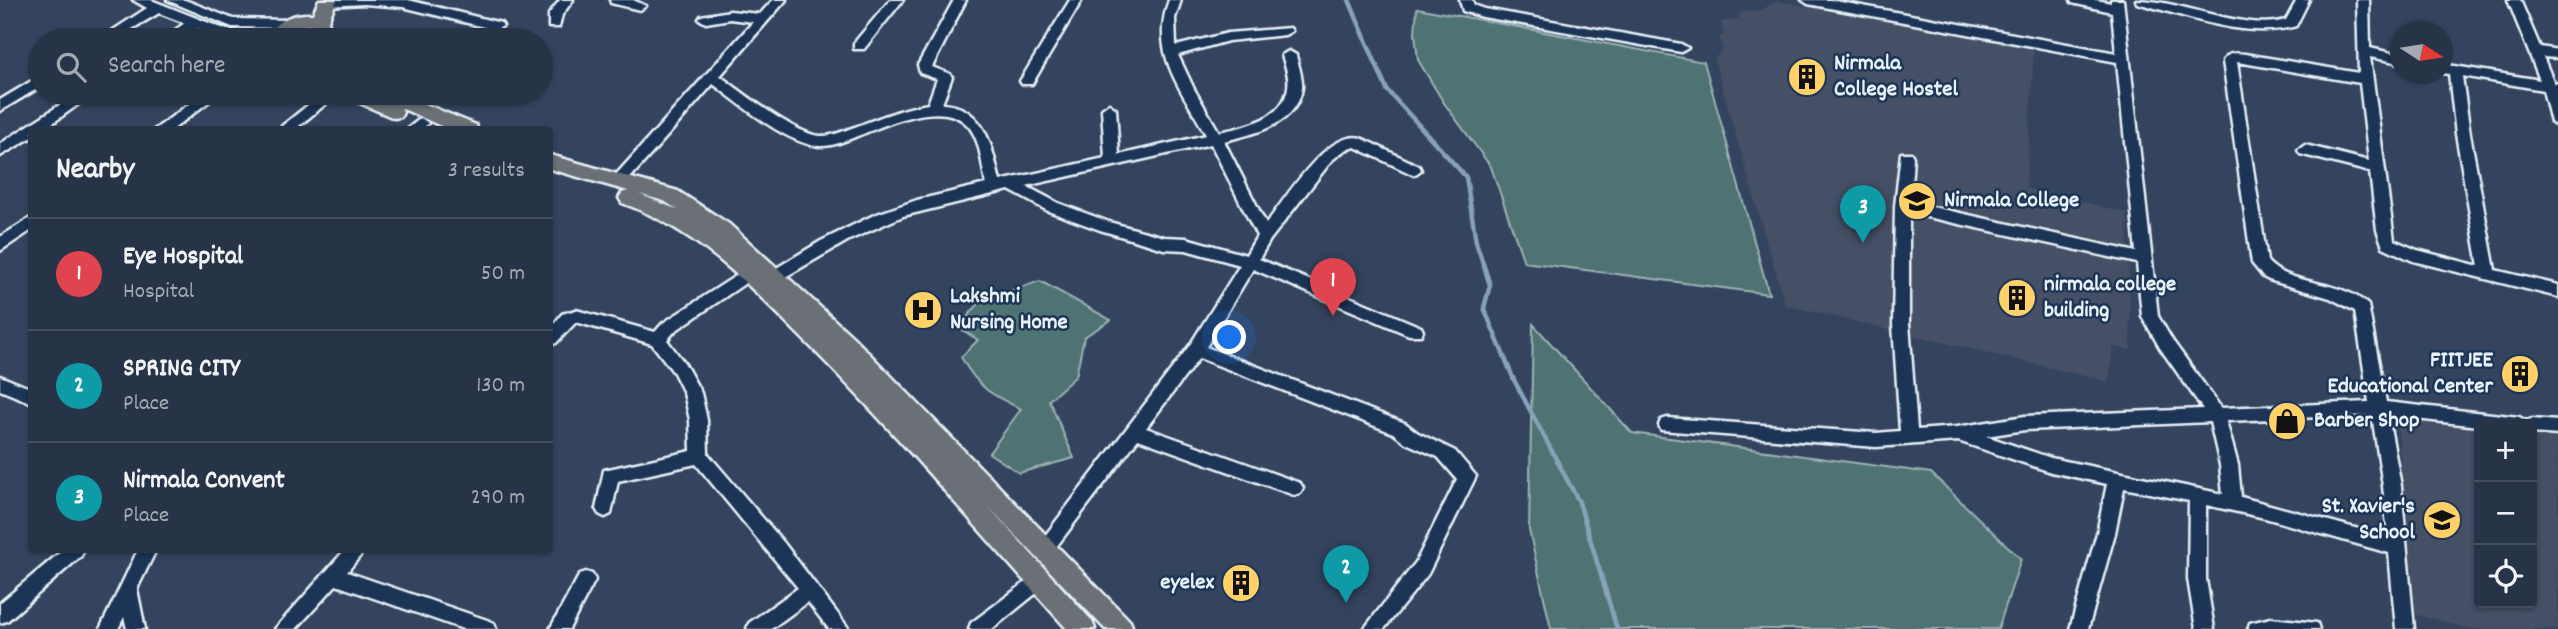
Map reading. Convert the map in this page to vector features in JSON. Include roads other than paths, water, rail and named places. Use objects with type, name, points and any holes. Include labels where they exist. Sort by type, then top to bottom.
[{"type":"main road","points":[[284,28],[292,22],[307,1]]},
{"type":"main road","points":[[320,28],[327,1]]},
{"type":"main road","points":[[292,22],[308,19],[314,28]]},
{"type":"main road","points":[[377,105],[422,126]]},
{"type":"main road","points":[[410,105],[460,126]]},
{"type":"main road","points":[[553,163],[671,196],[702,214],[775,276],[878,376],[1121,629]]},
{"type":"main road","points":[[553,176],[645,202],[674,214],[748,274],[861,382],[1083,629]]},
{"type":"street","points":[[139,0],[211,28]]},
{"type":"street","points":[[173,0],[232,23],[292,22]]},
{"type":"street","points":[[554,24],[556,15],[567,0]]},
{"type":"street","points":[[616,0],[640,6]]},
{"type":"street","points":[[620,181],[780,0]]},
{"type":"street","points":[[859,46],[897,0]]},
{"type":"street","points":[[934,108],[945,77],[925,70],[925,65],[960,0]]},
{"type":"street","points":[[1027,81],[1076,0]]},
{"type":"street","points":[[1175,0],[1167,28],[1171,52],[1181,78],[1265,236]]},
{"type":"street","points":[[1466,0],[1465,6],[1483,13],[1681,48]]},
{"type":"street","points":[[1812,0],[2125,60]]},
{"type":"street","points":[[2077,0],[2118,4],[2150,316],[2166,344],[2216,414],[2229,465],[2234,502]]},
{"type":"street","points":[[2142,0],[2217,18],[2280,28],[2291,23],[2303,0]]},
{"type":"street","points":[[2363,0],[2363,51],[2388,243],[2413,255],[2558,291]]},
{"type":"street","points":[[2514,0],[2553,87],[2558,122]]},
{"type":"street","points":[[327,1],[394,1],[428,7],[496,26]]},
{"type":"street","points":[[124,28],[157,8]]},
{"type":"street","points":[[706,19],[730,15],[762,19]]},
{"type":"street","points":[[187,28],[195,23]]},
{"type":"street","points":[[1171,52],[1228,37],[1285,31]]},
{"type":"street","points":[[2363,51],[2390,57]]},
{"type":"street","points":[[2535,51],[2558,54]]},
{"type":"street","points":[[775,276],[840,235],[881,217],[964,193],[1112,163],[1267,124],[1283,109],[1295,86],[1289,55]]},
{"type":"street","points":[[2366,79],[2245,58],[2234,57],[2231,61],[2260,263],[2274,276],[2360,304],[2392,486],[2405,629]]},
{"type":"street","points":[[2453,70],[2553,87]]},
{"type":"street","points":[[712,76],[768,115],[815,141],[836,139],[934,108],[956,111],[974,122],[1002,186],[1105,226],[1164,243],[1186,244],[1251,262],[1415,331]]},
{"type":"street","points":[[2452,84],[2488,272]]},
{"type":"street","points":[[0,106],[28,88]]},
{"type":"street","points":[[38,126],[69,105]]},
{"type":"street","points":[[167,126],[196,105]]},
{"type":"street","points":[[289,126],[316,105]]},
{"type":"street","points":[[1110,109],[1112,163]]},
{"type":"street","points":[[0,151],[28,133]]},
{"type":"street","points":[[1044,550],[1196,350],[1265,236],[1315,169],[1340,146],[1356,142],[1414,170]]},
{"type":"street","points":[[2305,150],[2378,169]]},
{"type":"street","points":[[1906,157],[1902,206],[1901,324],[1909,436]]},
{"type":"street","points":[[1902,206],[2143,259]]},
{"type":"street","points":[[0,245],[28,225]]},
{"type":"street","points":[[658,339],[669,327],[748,274]]},
{"type":"street","points":[[553,336],[568,318],[576,316],[658,339],[693,387],[700,431],[700,456],[839,629]]},
{"type":"street","points":[[1196,350],[1399,428],[1410,439],[1448,456],[1458,473],[1467,477],[1422,568],[1373,629]]},
{"type":"street","points":[[0,383],[28,394]]},
{"type":"street","points":[[1667,425],[1876,440],[1958,434],[2025,424],[2377,408],[2475,419]]},
{"type":"street","points":[[2537,426],[2558,428]]},
{"type":"street","points":[[1134,430],[1294,488]]},
{"type":"street","points":[[1958,434],[2051,465],[2234,502],[2326,525],[2398,548]]},
{"type":"street","points":[[605,509],[610,475],[700,456]]},
{"type":"street","points":[[2079,629],[2106,533],[2117,479]]},
{"type":"street","points":[[2198,495],[2194,563],[2198,605],[2205,629]]},
{"type":"street","points":[[0,615],[72,553]]},
{"type":"street","points":[[109,629],[145,553]]},
{"type":"street","points":[[284,629],[353,553]]},
{"type":"street","points":[[334,576],[487,629]]},
{"type":"street","points":[[559,629],[586,580]]},
{"type":"street","points":[[978,629],[1038,581]]},
{"type":"street","points":[[128,588],[136,629]]},
{"type":"street","points":[[757,629],[810,590]]},
{"type":"street","points":[[2257,629],[2271,626],[2310,629]]},
{"type":"waterway","points":[[1349,0],[1387,90],[1466,177],[1476,242],[1490,285],[1484,308],[1514,380],[1579,502],[1617,629]]},
{"type":"place","name":"Nirmala College Hostel","points":[[1807,77]]},
{"type":"place","name":"Nirmala College","points":[[1917,201]]},
{"type":"place","name":"Nirmala Convent","points":[[1863,243]]},
{"type":"place","name":"nirmala college building","points":[[2017,298]]},
{"type":"place","name":"Lakshmi Nursing Home","points":[[923,310]]},
{"type":"place","name":"Eye Hospital","points":[[1333,316]]},
{"type":"place","name":"FIITJEE Educational Center","points":[[2520,374]]},
{"type":"place","name":"Barber Shop","points":[[2287,421]]},
{"type":"place","name":"St. Xavier's School","points":[[2442,520]]},
{"type":"place","name":"eyelex","points":[[1241,583]]},
{"type":"place","name":"SPRING CITY","points":[[1346,603]]}]
